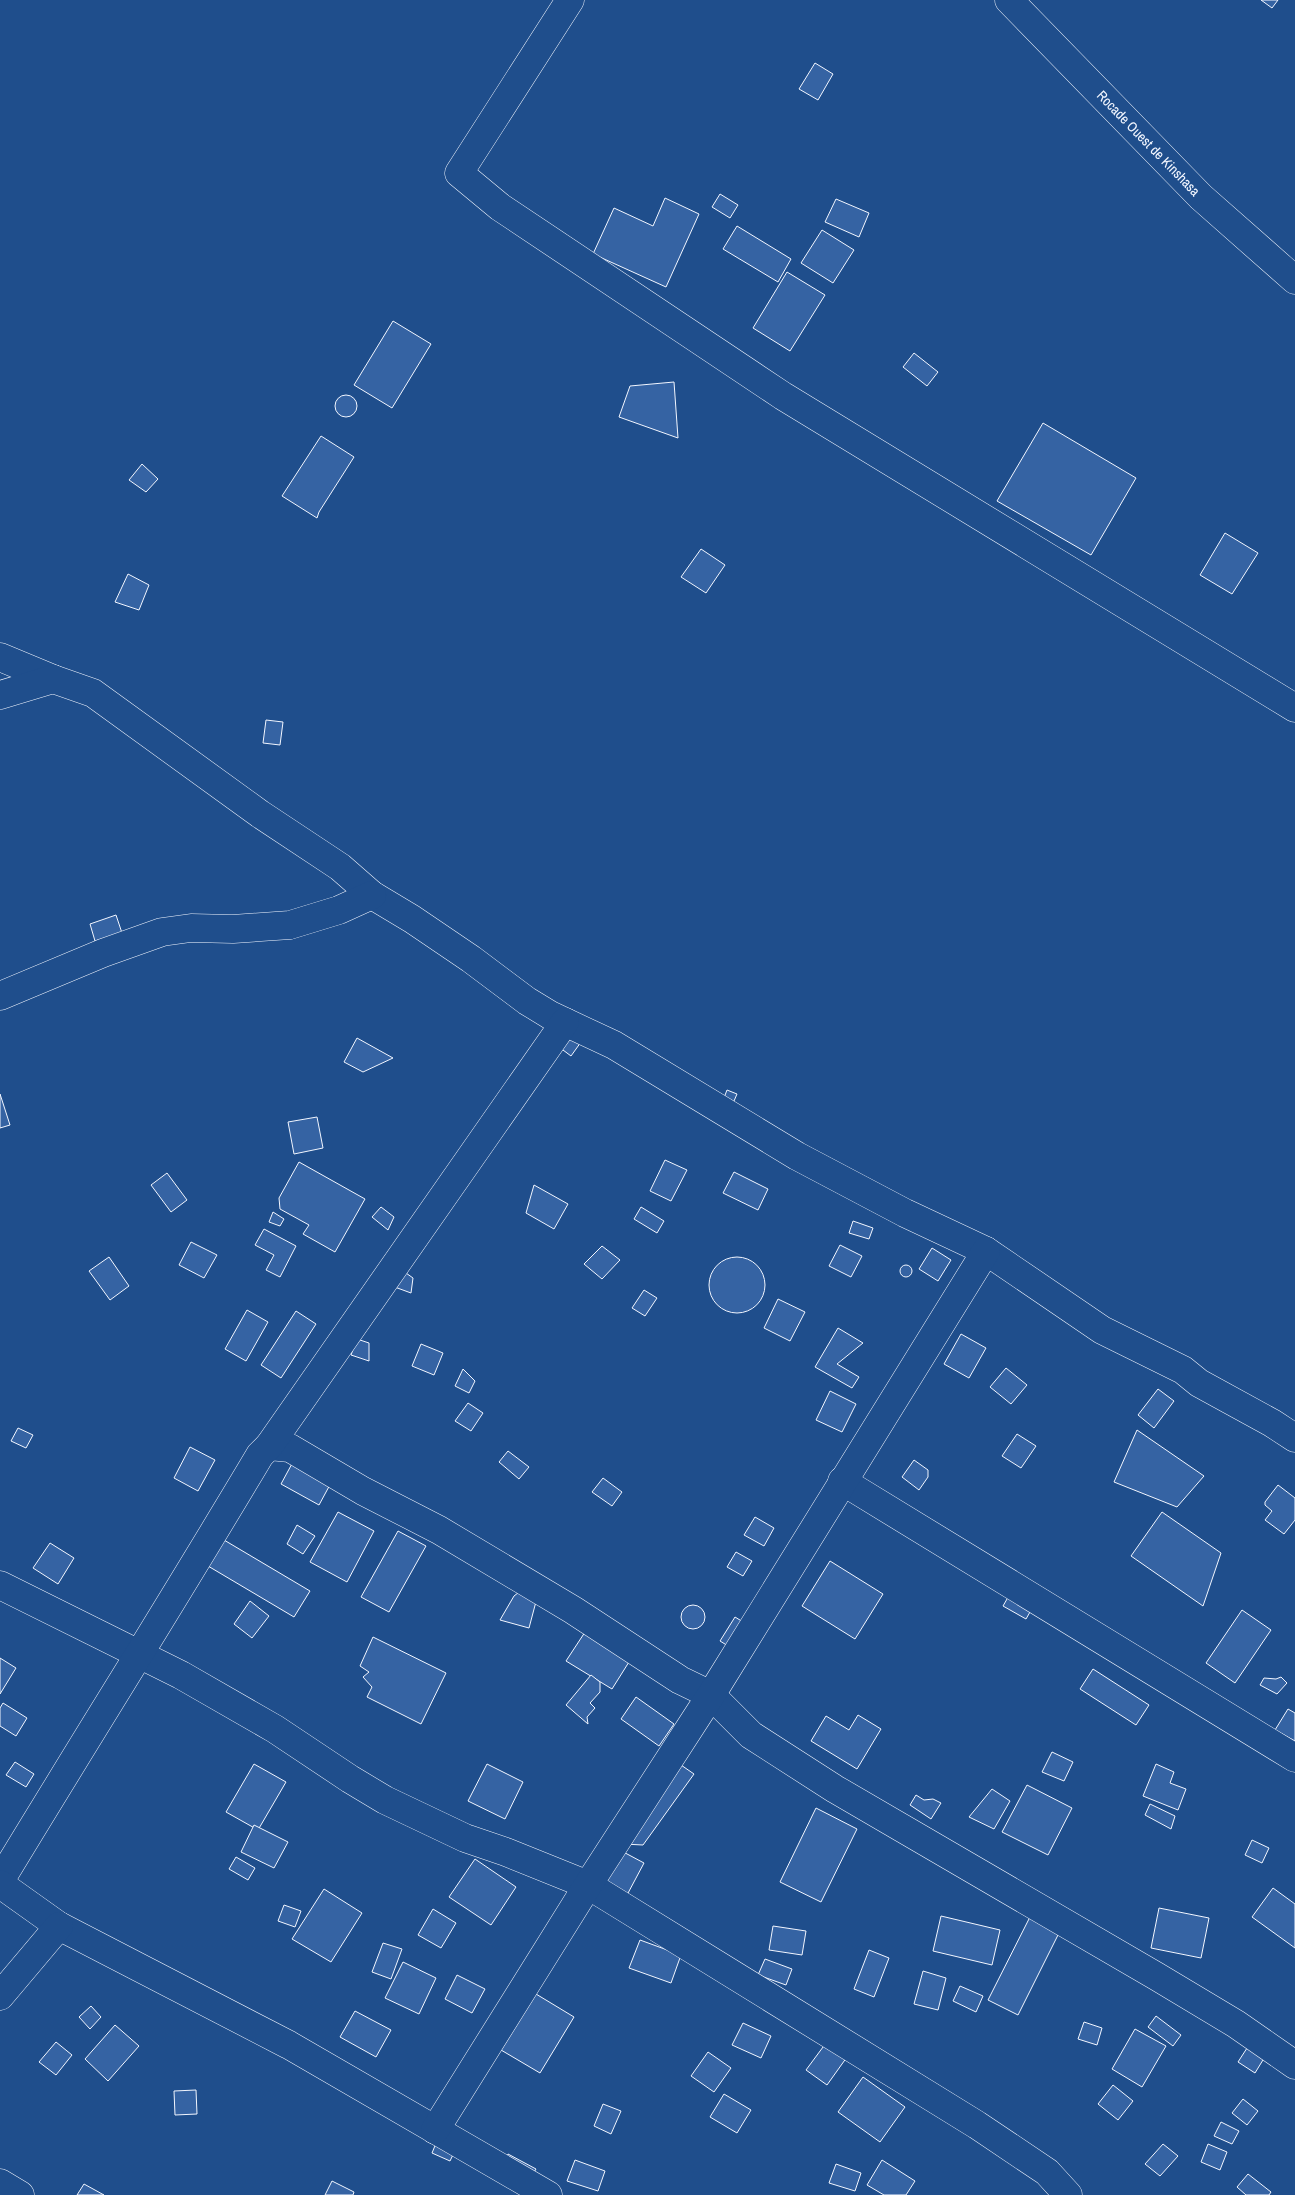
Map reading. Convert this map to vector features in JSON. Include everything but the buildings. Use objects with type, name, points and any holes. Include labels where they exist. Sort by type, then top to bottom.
[{"type":"street","points":[[570,0],[459,173],[500,207],[783,396],[1295,708]]},
{"type":"street","name":"Rocade Ouest de Kinshasa","points":[[1009,0],[1201,197],[1295,280]]},
{"type":"street","points":[[0,657],[54,680],[93,693],[116,708],[231,793],[340,867],[372,895],[412,919],[527,1001],[565,1022],[614,1045],[797,1156],[905,1213],[986,1251],[1102,1330],[1182,1370],[1199,1383],[1272,1423],[1295,1438]]},
{"type":"street","points":[[0,695],[54,680]]},
{"type":"street","points":[[0,996],[103,953],[162,932],[191,928],[233,929],[290,925],[339,910],[372,895]]},
{"type":"street","points":[[548,2195],[289,2045],[59,1926],[0,1882],[138,1654],[169,1609],[260,1456],[269,1446],[565,1022]]},
{"type":"street","points":[[435,2130],[588,1885],[712,1695],[842,1481],[986,1251]]},
{"type":"street","points":[[269,1446],[290,1448],[363,1491],[439,1530],[573,1610],[680,1680],[712,1695],[751,1735],[820,1779],[1236,2024],[1295,2065]]},
{"type":"street","points":[[842,1481],[1295,1758]]},
{"type":"street","points":[[0,1586],[181,1675],[275,1729],[385,1800],[466,1838],[588,1885],[977,2124],[1047,2172],[1068,2195]]},
{"type":"street","points":[[0,1996],[59,1926]]},
{"type":"street","points":[[0,2183],[20,2195]]}]
